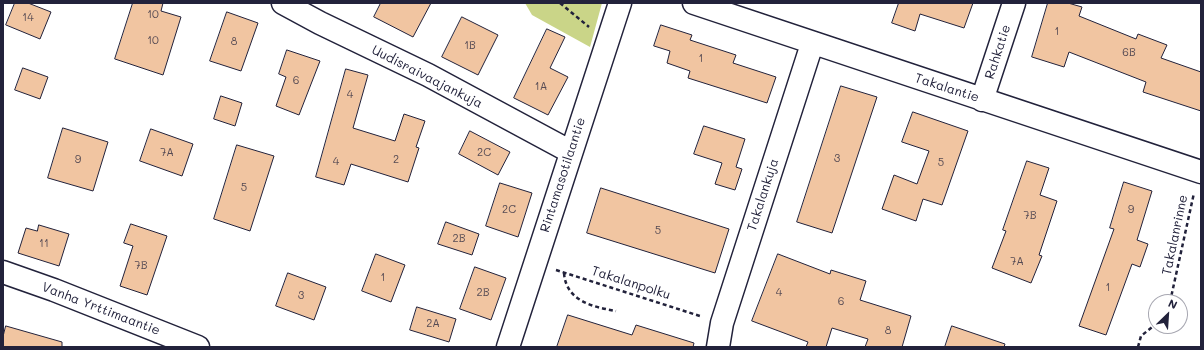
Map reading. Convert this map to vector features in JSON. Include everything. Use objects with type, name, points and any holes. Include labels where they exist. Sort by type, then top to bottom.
[{"type":"street","name":"Uudisraivaajankuja","points":[[283,3],[320,23],[428,75],[571,152]]},
{"type":"street","name":"Rintamasotilaantie","points":[[508,347],[534,263],[620,3]]},
{"type":"street","name":"Takalantie","points":[[694,3],[812,44],[1200,172]]},
{"type":"street","name":"Rahkatie","points":[[982,100],[1014,3]]},
{"type":"street","name":"Takalankuja","points":[[718,347],[722,323],[812,44]]},
{"type":"street","name":"Vanha Yrttimaantie","points":[[3,272],[59,292],[198,347]]},
{"type":"path","points":[[560,3],[592,28]]},
{"type":"path","name":"Takalanrinne","points":[[1172,294],[1188,231],[1200,172]]},
{"type":"path","name":"Takalanpolku","points":[[534,263],[722,323]]},
{"type":"path","points":[[564,273],[565,284],[569,291],[579,299],[595,308],[616,311]]},
{"type":"path","points":[[1138,347],[1141,336],[1148,330]]},
{"type":"green space","points":[[525,3],[602,3],[590,47],[532,15]]},
{"type":"building","points":[[15,3],[28,3],[51,12],[40,39],[6,25]]},
{"type":"building","points":[[133,3],[163,3],[161,11],[181,17],[163,75],[115,59]]},
{"type":"building","points":[[381,3],[431,3],[413,37],[374,17]]},
{"type":"building","points":[[899,3],[973,3],[964,28],[920,14],[915,31],[892,23]]},
{"type":"building","points":[[1048,3],[1068,3],[1082,7],[1079,16],[1136,39],[1138,34],[1167,45],[1161,58],[1201,72],[1201,111],[1143,92],[1146,82],[1069,52],[1064,67],[1032,57]]},
{"type":"building","points":[[227,12],[258,23],[241,71],[210,61]]},
{"type":"building","points":[[462,17],[498,35],[478,75],[442,57]]},
{"type":"building","points":[[661,25],[692,35],[690,40],[736,55],[733,63],[776,77],[767,103],[688,78],[690,71],[667,63],[670,51],[654,46]]},
{"type":"building","points":[[547,29],[565,37],[550,68],[568,77],[548,115],[514,98]]},
{"type":"building","points":[[287,50],[320,61],[299,115],[276,106],[286,77],[279,74]]},
{"type":"building","points":[[23,68],[48,77],[40,99],[15,90]]},
{"type":"building","points":[[346,69],[368,75],[353,128],[395,141],[404,114],[425,121],[416,147],[419,148],[408,182],[351,164],[344,185],[316,177]]},
{"type":"building","points":[[841,86],[877,97],[832,233],[797,222]]},
{"type":"building","points":[[221,96],[242,103],[235,126],[214,119]]},
{"type":"building","points":[[913,112],[968,131],[942,205],[923,199],[916,221],[882,209],[894,175],[917,184],[929,151],[902,142]]},
{"type":"building","points":[[704,126],[745,139],[736,167],[742,169],[735,190],[715,184],[722,163],[694,154]]},
{"type":"building","points":[[63,128],[108,142],[93,191],[48,178]]},
{"type":"building","points":[[151,129],[193,144],[182,176],[140,161]]},
{"type":"building","points":[[470,131],[510,152],[498,175],[459,154]]},
{"type":"building","points":[[237,145],[274,156],[250,231],[214,219]]},
{"type":"building","points":[[1027,161],[1049,168],[1040,195],[1057,201],[1039,255],[1042,256],[1031,283],[992,268],[1006,231],[1003,230]]},
{"type":"building","points":[[1124,182],[1152,191],[1137,240],[1148,244],[1140,267],[1132,264],[1106,335],[1079,326],[1114,229],[1110,228]]},
{"type":"building","points":[[500,183],[532,193],[518,237],[486,226]]},
{"type":"building","points":[[601,188],[729,229],[715,273],[587,233]]},
{"type":"building","points":[[446,222],[479,234],[472,255],[438,244]]},
{"type":"building","points":[[131,224],[167,236],[147,295],[120,286],[133,246],[124,243]]},
{"type":"building","points":[[39,225],[69,234],[59,266],[18,253],[26,228],[37,231]]},
{"type":"building","points":[[376,254],[405,265],[391,302],[362,291]]},
{"type":"building","points":[[778,254],[830,274],[831,270],[866,281],[860,300],[911,316],[902,347],[865,347],[868,339],[832,328],[826,347],[806,347],[808,342],[752,321]]},
{"type":"building","points":[[475,267],[506,278],[491,320],[460,309]]},
{"type":"building","points":[[288,273],[326,287],[314,320],[276,306]]},
{"type":"building","points":[[417,307],[456,319],[449,342],[410,330]]},
{"type":"building","points":[[568,315],[632,335],[636,325],[694,343],[693,347],[557,347]]},
{"type":"building","points":[[6,326],[62,342],[62,347],[3,347],[3,337]]},
{"type":"building","points":[[952,326],[1005,344],[1004,347],[945,347]]}]
